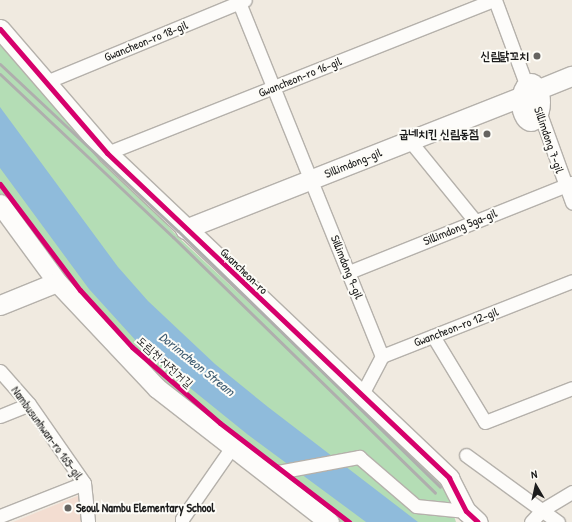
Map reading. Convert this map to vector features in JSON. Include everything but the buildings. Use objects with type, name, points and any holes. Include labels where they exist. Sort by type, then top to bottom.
[{"type":"street","name":"Gwancheon-ro 16-gil","points":[[106,153],[494,0]]},
{"type":"street","name":"Sillimdong 7-gil","points":[[494,0],[568,184],[572,202]]},
{"type":"street","name":"Sillimdong 9-gil","points":[[241,1],[382,356]]},
{"type":"street","name":"Gwancheon-ro 18-gil","points":[[46,82],[241,1]]},
{"type":"street","name":"Gwancheon-ro","points":[[0,29],[106,153],[185,230],[450,478],[472,516]]},
{"type":"street","name":"Sillimdong-gil","points":[[185,230],[572,76]]},
{"type":"street","points":[[410,141],[475,222]]},
{"type":"street","name":"Sillimdong 5ga-gil","points":[[349,272],[568,184]]},
{"type":"street","points":[[0,204],[57,282],[157,388],[329,522]]},
{"type":"street","name":"Gwancheon-ro 12-gil","points":[[382,356],[572,281]]},
{"type":"street","points":[[0,306],[57,282]]},
{"type":"street","points":[[433,336],[485,422],[572,388]]},
{"type":"street","points":[[361,396],[382,356]]},
{"type":"street","name":"Nambusunhwan-ro 165-gil","points":[[0,371],[28,404],[84,483],[88,522]]},
{"type":"street","points":[[0,416],[28,404]]},
{"type":"street","points":[[182,522],[182,519],[232,447]]},
{"type":"street","points":[[466,455],[558,522]]},
{"type":"street","points":[[267,474],[359,457],[416,506],[472,516]]},
{"type":"street","points":[[0,516],[84,483]]},
{"type":"street","points":[[531,522],[542,510],[572,492]]},
{"type":"shaded area","name":"Seoul Nambu Elementary School","points":[[85,493],[88,522],[13,522]]},
{"type":"green space","points":[[0,36],[177,236],[443,483],[456,522],[340,522],[155,380],[56,273],[0,195]]},
{"type":"water","name":"Dorimcheon Stream","points":[[0,107],[118,267],[148,301],[215,364],[268,407],[418,522],[366,522],[247,434],[148,354],[89,289],[0,168]]},
{"type":"railway","points":[[0,64],[178,231],[440,487]]},
{"type":"railway","points":[[0,74],[173,237],[435,493]]},
{"type":"cycle path","points":[[0,29],[107,153],[449,478],[466,511],[478,522]]},
{"type":"cycle path","name":"도림천 자전거길","points":[[0,184],[80,290],[132,347],[220,423],[349,522]]},
{"type":"place","name":"신림닭꼬치","points":[[537,56]]},
{"type":"place","name":"굽네치킨 신림동점","points":[[487,134]]},
{"type":"place","name":"Seoul Nambu Elementary School","points":[[68,508]]}]
